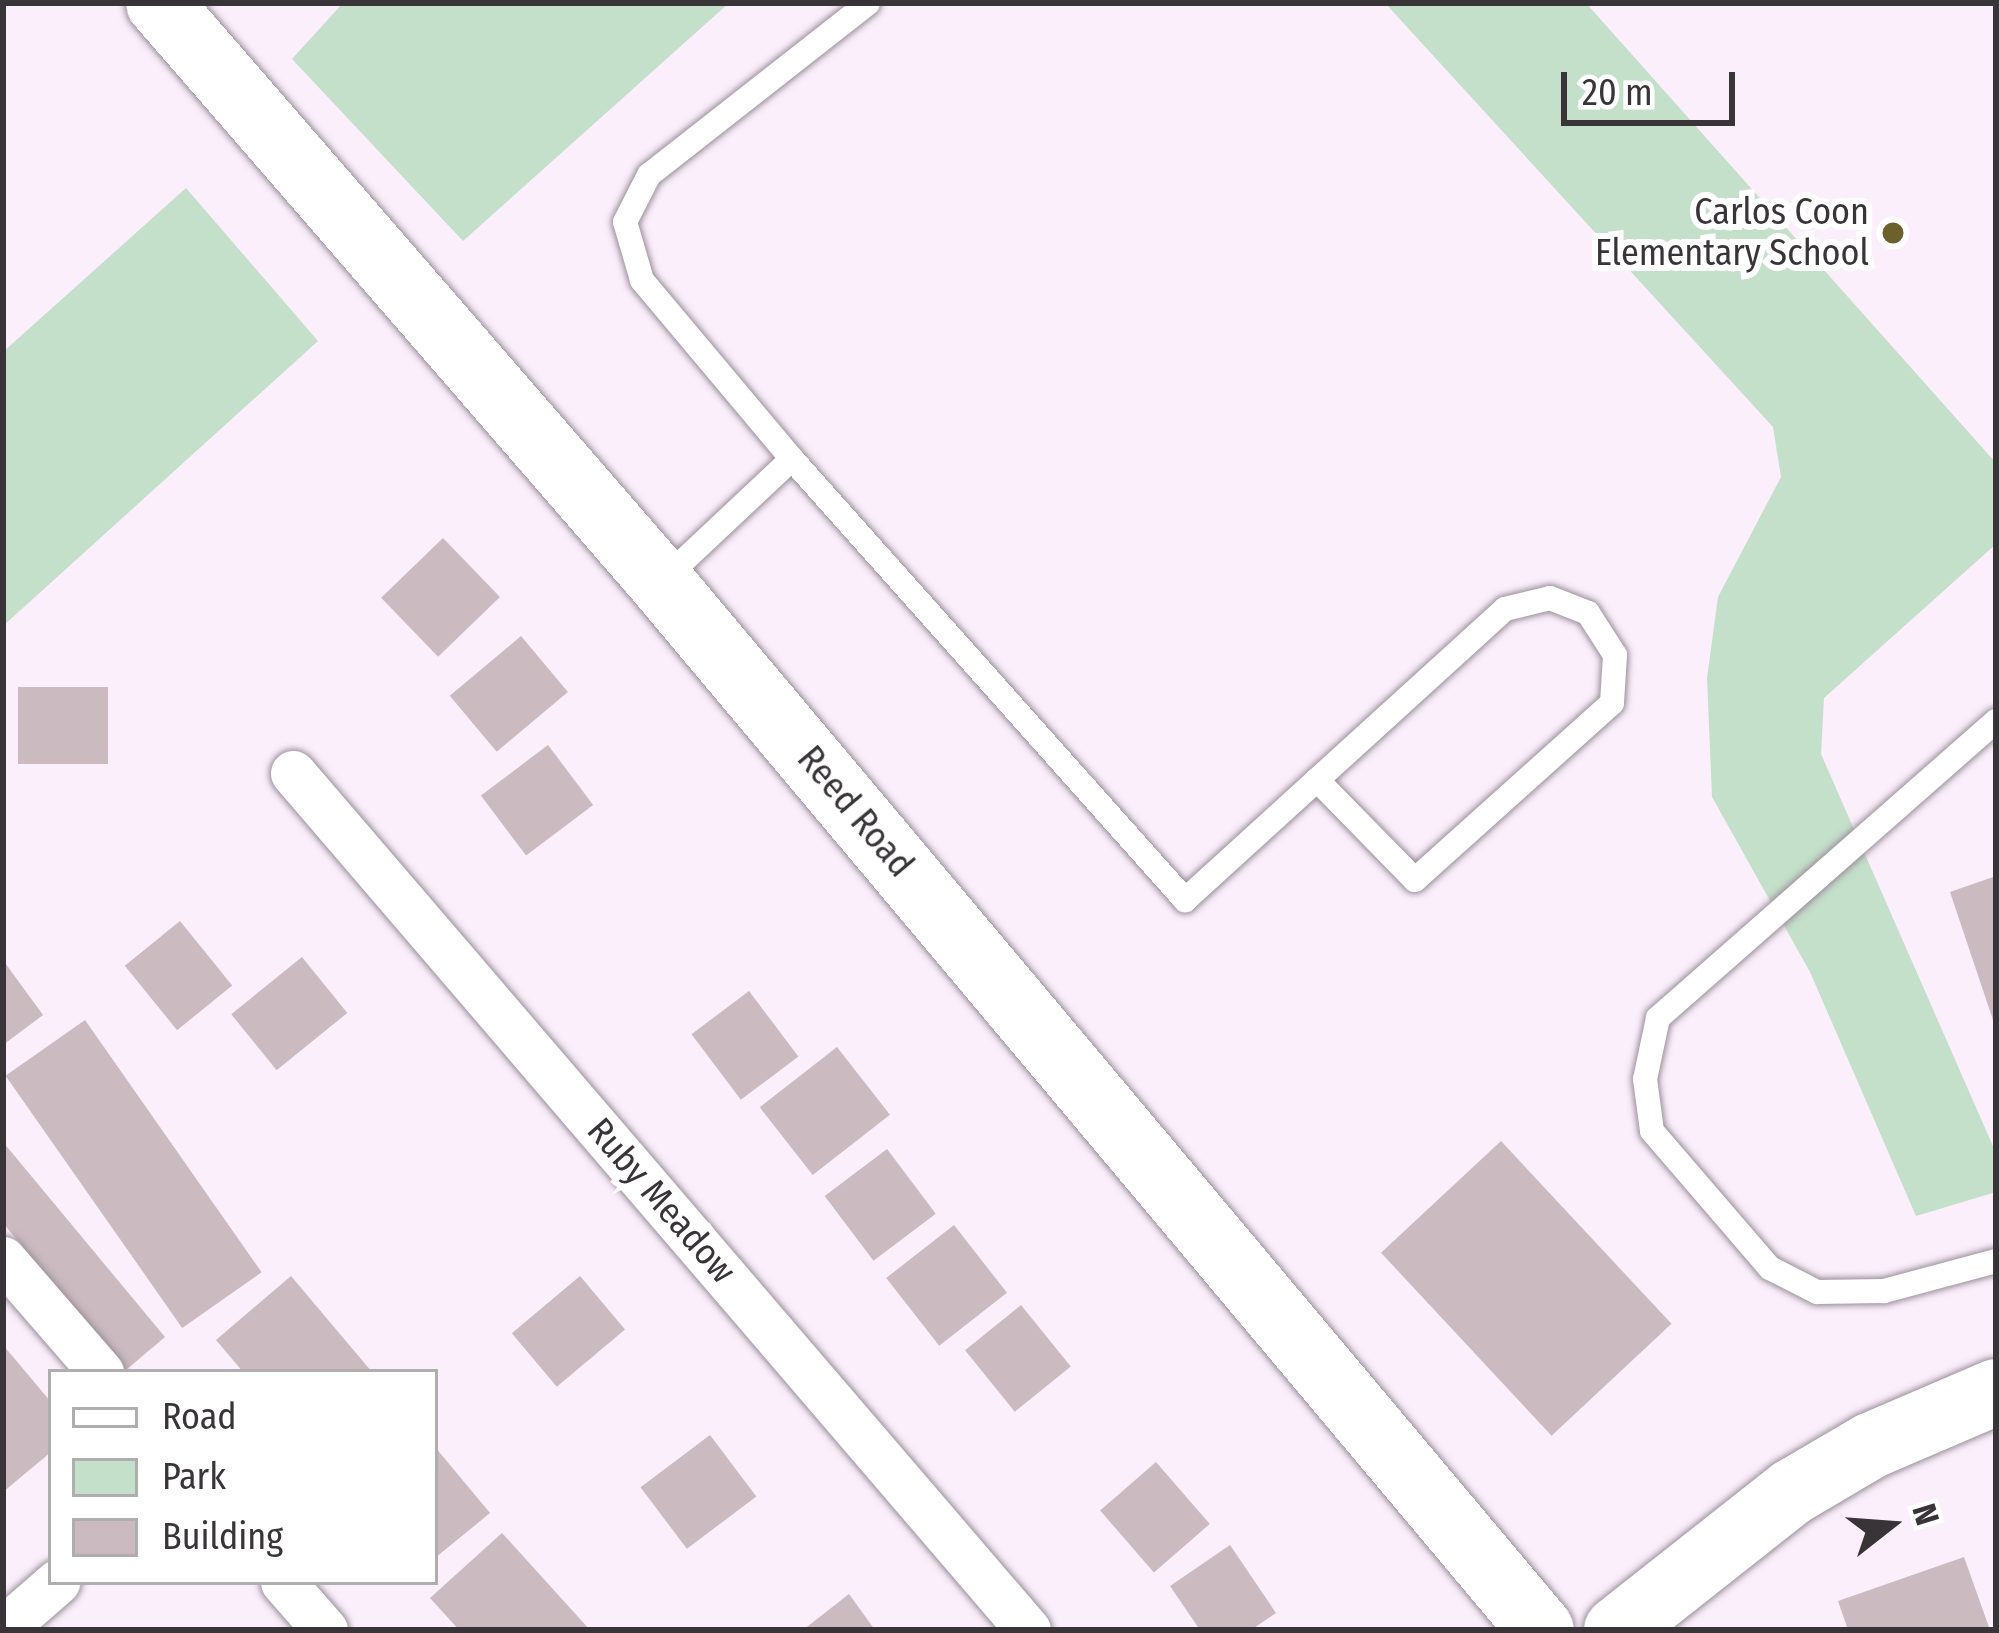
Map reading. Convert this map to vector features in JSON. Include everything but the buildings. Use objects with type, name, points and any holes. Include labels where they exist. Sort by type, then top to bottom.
[{"type":"street","name":"Reed Road","points":[[159,3],[661,582],[1540,1630]]},
{"type":"street","name":"Ruby Meadow","points":[[293,773],[1028,1630]]},
{"type":"street","points":[[3,1259],[98,1369]]},
{"type":"street","points":[[1617,1630],[1792,1492],[1870,1446],[1996,1392]]},
{"type":"street","points":[[3,1629],[54,1585]]},
{"type":"street","points":[[287,1585],[325,1630]]},
{"type":"lane","points":[[868,3],[649,175],[625,222],[642,280],[792,459],[1185,900],[1505,609],[1550,598],[1588,613],[1615,655],[1612,703],[1415,880],[1317,780]]},
{"type":"lane","points":[[661,582],[792,459]]},
{"type":"lane","points":[[1996,721],[1658,1018],[1645,1079],[1652,1131],[1770,1268],[1817,1292],[1884,1291],[1996,1261]]},
{"type":"green space","points":[[343,3],[729,3],[463,241],[292,59]]},
{"type":"green space","points":[[1385,3],[1586,3],[1996,463],[1996,544],[1824,698],[1821,754],[1996,1153],[1996,1192],[1916,1216],[1810,972],[1712,797],[1707,678],[1718,597],[1781,477],[1773,427]]},
{"type":"green space","points":[[186,188],[318,341],[3,626],[3,352]]},
{"type":"place","name":"Carlos Coon Elementary School","points":[[1893,233]]}]
